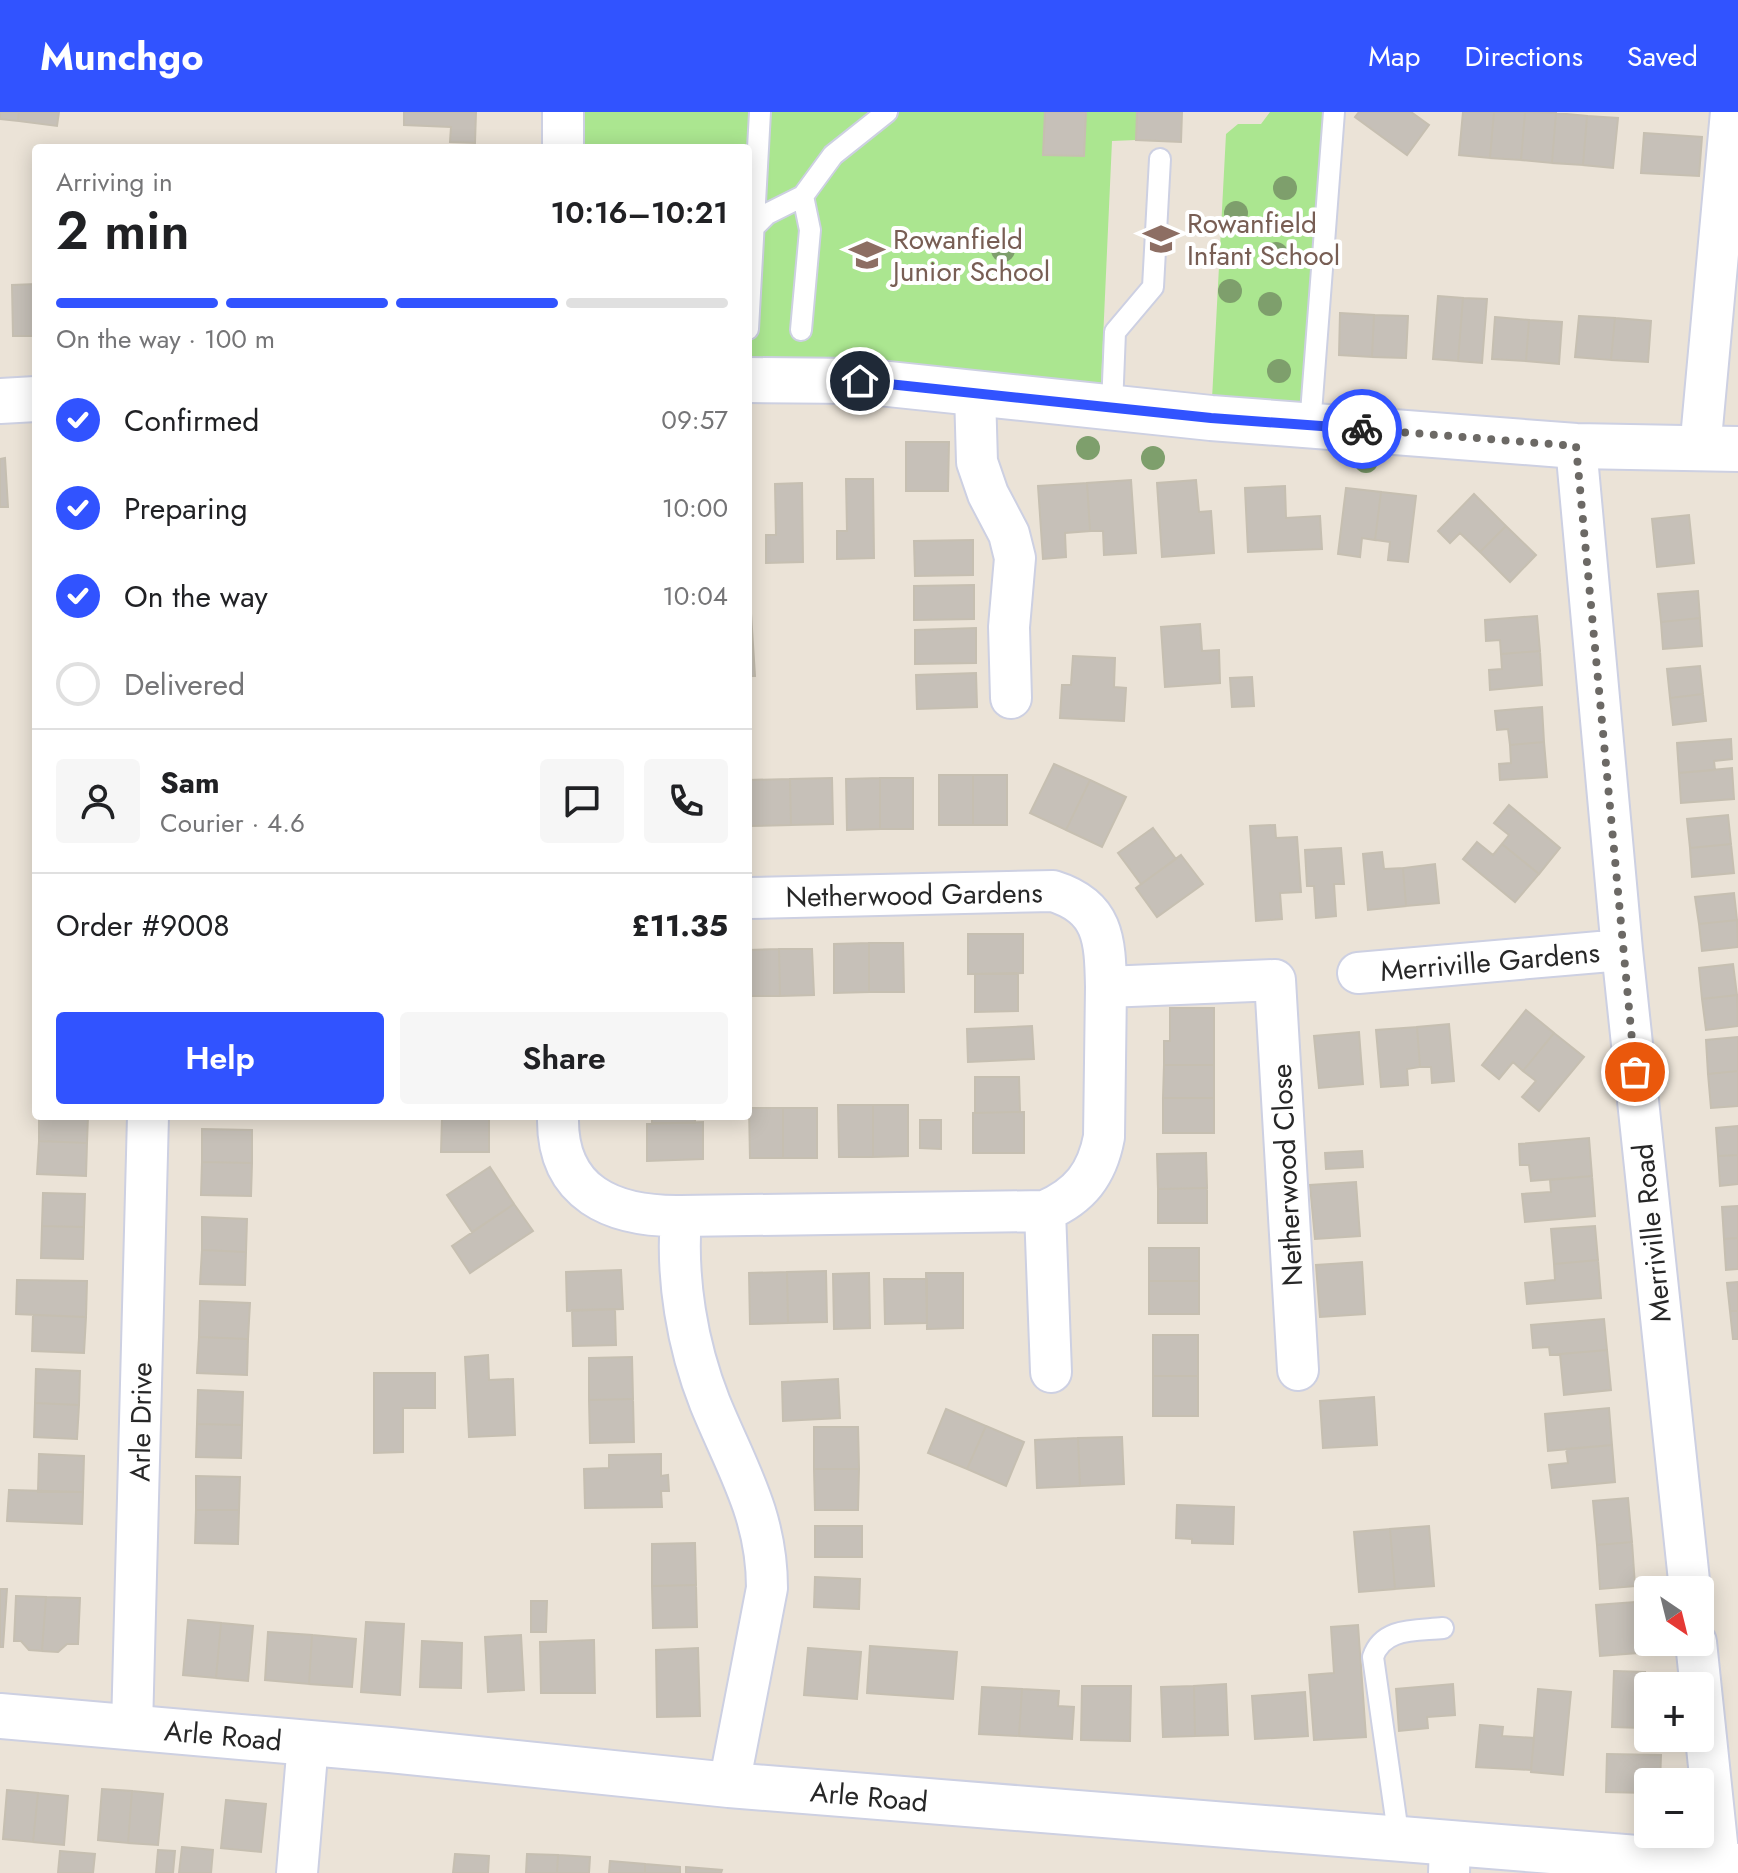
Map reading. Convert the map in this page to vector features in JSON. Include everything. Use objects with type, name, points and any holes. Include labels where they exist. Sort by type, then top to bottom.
[{"type":"street","points":[[563,112],[563,144]]},
{"type":"street","points":[[752,380],[860,381],[1310,426],[1576,446],[1719,450],[1731,112]]},
{"type":"street","points":[[975,393],[977,462],[1009,534],[1015,558],[1009,627],[1011,698]]},
{"type":"street","points":[[0,401],[32,399]]},
{"type":"street","name":"Merriville Road","points":[[1576,446],[1622,950],[1689,1576]]},
{"type":"street","name":"Netherwood Gardens","points":[[752,898],[1053,891],[1077,898],[1096,922],[1106,951],[1104,1137],[1101,1157],[1079,1191],[1045,1211]]},
{"type":"street","name":"Merriville Gardens","points":[[1358,973],[1622,950]]},
{"type":"street","name":"Netherwood Close","points":[[1106,987],[1275,980],[1298,1370]]},
{"type":"street","name":"Arle Drive","points":[[132,1728],[148,1120]]},
{"type":"street","points":[[558,1120],[560,1147],[567,1164],[590,1194],[628,1214],[1045,1211],[1051,1372]]},
{"type":"street","points":[[681,1216],[677,1263],[690,1333],[709,1399],[759,1514],[767,1557],[762,1619],[729,1785]]},
{"type":"street","points":[[1698,1656],[1729,1864]]},
{"type":"street","name":"Arle Road","points":[[0,1716],[729,1785],[1399,1841],[1449,1859],[1729,1864]]},
{"type":"street","points":[[297,1873],[308,1743]]},
{"type":"lane","points":[[752,252],[760,112]]},
{"type":"lane","points":[[754,227],[767,214],[803,196],[833,155],[887,112]]},
{"type":"lane","points":[[1310,426],[1334,112]]},
{"type":"lane","points":[[1112,407],[1115,332],[1153,287],[1160,159]]},
{"type":"lane","points":[[801,330],[810,230],[803,196]]},
{"type":"lane","points":[[1399,1841],[1373,1657],[1377,1646],[1392,1634],[1443,1628]]},
{"type":"green space","name":"Rowanfield Junior School","points":[[563,112],[1137,112],[1136,140],[1112,141],[1100,406],[752,380],[752,144],[563,144]]},
{"type":"green space","points":[[1270,112],[1324,112],[1300,425],[1211,418],[1226,134],[1238,124],[1261,124]]},
{"type":"building","points":[[0,112],[19,112],[18,121],[0,119]]},
{"type":"building","points":[[19,112],[59,112],[57,126],[18,121]]},
{"type":"building","points":[[404,112],[476,112],[475,143],[450,142],[451,127],[404,125]]},
{"type":"building","points":[[1045,112],[1086,112],[1084,156],[1043,155]]},
{"type":"building","points":[[1137,112],[1182,112],[1181,142],[1136,140]]},
{"type":"building","points":[[1359,112],[1411,112],[1429,125],[1407,155],[1355,117]]},
{"type":"building","points":[[1463,112],[1494,112],[1490,158],[1459,155]]},
{"type":"building","points":[[1494,112],[1525,112],[1521,160],[1490,158]]},
{"type":"building","points":[[1525,112],[1556,113],[1552,163],[1521,160]]},
{"type":"building","points":[[1556,113],[1587,116],[1583,165],[1552,163]]},
{"type":"building","points":[[1587,116],[1618,118],[1613,168],[1583,165]]},
{"type":"building","points":[[1644,133],[1702,137],[1699,176],[1641,173]]},
{"type":"building","points":[[32,284],[32,336],[13,336],[12,285]]},
{"type":"building","points":[[1438,296],[1463,298],[1458,361],[1433,359]]},
{"type":"building","points":[[1463,298],[1487,299],[1482,363],[1458,361]]},
{"type":"building","points":[[1340,313],[1374,315],[1372,357],[1339,355]]},
{"type":"building","points":[[1374,315],[1408,316],[1406,358],[1372,357]]},
{"type":"building","points":[[1579,316],[1615,318],[1611,360],[1575,357]]},
{"type":"building","points":[[1495,317],[1529,320],[1526,361],[1492,359]]},
{"type":"building","points":[[1615,318],[1651,321],[1648,362],[1611,360]]},
{"type":"building","points":[[1529,320],[1562,322],[1559,364],[1526,361]]},
{"type":"building","points":[[906,442],[949,442],[948,491],[906,491]]},
{"type":"building","points":[[5,458],[8,507],[0,507],[0,459]]},
{"type":"building","points":[[846,479],[873,479],[874,558],[837,559],[837,531],[847,531]]},
{"type":"building","points":[[1131,480],[1136,553],[1104,555],[1103,531],[1090,531],[1087,483]]},
{"type":"building","points":[[1196,480],[1199,512],[1211,511],[1214,553],[1162,557],[1157,483]]},
{"type":"building","points":[[802,483],[803,562],[766,563],[766,535],[776,535],[775,484]]},
{"type":"building","points":[[1087,483],[1090,531],[1065,533],[1066,557],[1043,559],[1038,486]]},
{"type":"building","points":[[1285,486],[1286,518],[1320,516],[1322,549],[1248,552],[1245,488]]},
{"type":"building","points":[[1346,488],[1381,492],[1375,540],[1362,538],[1360,557],[1338,554]]},
{"type":"building","points":[[1381,492],[1416,496],[1408,562],[1388,560],[1390,542],[1375,540]]},
{"type":"building","points":[[1474,494],[1506,526],[1480,552],[1460,533],[1450,543],[1438,531]]},
{"type":"building","points":[[1689,515],[1694,563],[1657,567],[1652,519]]},
{"type":"building","points":[[1506,526],[1536,555],[1510,582],[1480,552]]},
{"type":"building","points":[[973,540],[973,575],[915,576],[914,541]]},
{"type":"building","points":[[974,585],[974,619],[914,620],[914,586]]},
{"type":"building","points":[[1698,591],[1700,618],[1661,622],[1658,594]]},
{"type":"building","points":[[1537,616],[1540,651],[1501,654],[1500,640],[1486,641],[1485,620]]},
{"type":"building","points":[[1700,618],[1702,646],[1663,649],[1661,622]]},
{"type":"building","points":[[1200,624],[1202,651],[1219,650],[1220,683],[1165,687],[1161,627]]},
{"type":"building","points":[[976,628],[976,663],[915,664],[915,630]]},
{"type":"building","points":[[752,629],[755,676],[752,676]]},
{"type":"building","points":[[1540,651],[1542,685],[1490,690],[1489,670],[1502,669],[1501,654]]},
{"type":"building","points":[[1073,656],[1115,658],[1114,687],[1126,688],[1124,721],[1060,718],[1062,685],[1071,685]]},
{"type":"building","points":[[1700,666],[1703,694],[1670,698],[1667,669]]},
{"type":"building","points":[[976,673],[977,707],[917,709],[916,675]]},
{"type":"building","points":[[1252,677],[1254,706],[1232,707],[1230,678]]},
{"type":"building","points":[[1703,694],[1706,721],[1673,725],[1670,698]]},
{"type":"building","points":[[1542,707],[1544,742],[1510,745],[1508,729],[1497,730],[1495,711]]},
{"type":"building","points":[[1731,739],[1732,759],[1714,761],[1715,770],[1679,773],[1677,743]]},
{"type":"building","points":[[1544,742],[1547,777],[1500,780],[1499,764],[1511,763],[1510,745]]},
{"type":"building","points":[[1054,764],[1090,780],[1066,830],[1030,813]]},
{"type":"building","points":[[1732,768],[1734,799],[1681,803],[1679,773]]},
{"type":"building","points":[[939,775],[973,775],[973,825],[939,825]]},
{"type":"building","points":[[973,775],[1007,775],[1007,825],[973,825]]},
{"type":"building","points":[[832,778],[833,824],[791,825],[790,779]]},
{"type":"building","points":[[880,778],[880,829],[847,830],[846,779]]},
{"type":"building","points":[[880,778],[913,778],[913,829],[880,829]]},
{"type":"building","points":[[790,779],[791,825],[752,826],[752,780]]},
{"type":"building","points":[[1090,780],[1126,797],[1102,847],[1066,830]]},
{"type":"building","points":[[1509,805],[1560,848],[1539,874],[1502,844],[1509,835],[1494,823]]},
{"type":"building","points":[[1728,815],[1731,844],[1690,848],[1687,819]]},
{"type":"building","points":[[1275,825],[1276,838],[1297,837],[1301,892],[1280,893],[1282,919],[1256,921],[1250,826]]},
{"type":"building","points":[[1153,828],[1176,859],[1141,884],[1118,853]]},
{"type":"building","points":[[1477,842],[1493,855],[1502,844],[1539,874],[1515,902],[1463,859]]},
{"type":"building","points":[[1731,844],[1734,873],[1692,877],[1690,848]]},
{"type":"building","points":[[1341,848],[1344,884],[1334,884],[1336,916],[1316,918],[1314,886],[1307,886],[1305,850]]},
{"type":"building","points":[[1382,852],[1384,869],[1403,868],[1406,906],[1368,910],[1363,854]]},
{"type":"building","points":[[1181,855],[1203,884],[1157,917],[1136,888]]},
{"type":"building","points":[[1435,864],[1439,903],[1406,906],[1403,868]]},
{"type":"building","points":[[1734,893],[1737,920],[1699,924],[1695,897]]},
{"type":"building","points":[[1737,920],[1738,947],[1702,951],[1699,924]]},
{"type":"building","points":[[968,934],[1023,934],[1023,973],[968,974]]},
{"type":"building","points":[[869,943],[869,992],[834,993],[834,944]]},
{"type":"building","points":[[869,943],[903,943],[904,992],[869,992]]},
{"type":"building","points":[[779,949],[780,996],[752,996],[752,950]]},
{"type":"building","points":[[779,949],[812,949],[814,995],[780,996]]},
{"type":"building","points":[[1733,964],[1737,995],[1702,999],[1699,968]]},
{"type":"building","points":[[975,974],[1018,974],[1018,1011],[975,1012]]},
{"type":"building","points":[[1737,995],[1738,1026],[1706,1030],[1702,999]]},
{"type":"building","points":[[1170,1008],[1214,1008],[1214,1065],[1164,1065],[1164,1041],[1170,1041]]},
{"type":"building","points":[[1526,1010],[1554,1033],[1523,1071],[1513,1062],[1499,1079],[1482,1065]]},
{"type":"building","points":[[1449,1024],[1454,1081],[1432,1083],[1431,1067],[1420,1067],[1417,1027]]},
{"type":"building","points":[[1032,1026],[1034,1059],[968,1062],[967,1029]]},
{"type":"building","points":[[1417,1027],[1420,1067],[1407,1069],[1408,1085],[1381,1087],[1376,1030]]},
{"type":"building","points":[[1359,1032],[1363,1084],[1319,1088],[1314,1036]]},
{"type":"building","points":[[1554,1033],[1584,1057],[1539,1111],[1522,1097],[1536,1081],[1523,1071]]},
{"type":"building","points":[[1738,1037],[1738,1071],[1708,1074],[1706,1040]]},
{"type":"building","points":[[1164,1065],[1214,1065],[1214,1098],[1163,1098]]},
{"type":"building","points":[[1738,1071],[1738,1106],[1711,1108],[1708,1074]]},
{"type":"building","points":[[975,1077],[1019,1077],[1020,1112],[975,1113]]},
{"type":"building","points":[[1163,1098],[1214,1098],[1214,1133],[1163,1133]]},
{"type":"building","points":[[838,1105],[873,1105],[873,1157],[839,1157]]},
{"type":"building","points":[[873,1105],[908,1105],[908,1156],[873,1157]]},
{"type":"building","points":[[752,1108],[783,1108],[783,1158],[750,1158]]},
{"type":"building","points":[[783,1108],[817,1108],[817,1158],[783,1158]]},
{"type":"building","points":[[1024,1112],[1024,1153],[973,1153],[973,1113]]},
{"type":"building","points":[[39,1120],[88,1120],[87,1143],[39,1141]]},
{"type":"building","points":[[442,1120],[489,1120],[489,1152],[441,1152]]},
{"type":"building","points":[[652,1120],[695,1120],[695,1123],[652,1123]]},
{"type":"building","points":[[920,1120],[941,1120],[941,1149],[920,1148]]},
{"type":"building","points":[[703,1122],[703,1159],[647,1161],[647,1124]]},
{"type":"building","points":[[1738,1126],[1738,1155],[1718,1156],[1716,1128]]},
{"type":"building","points":[[202,1129],[252,1130],[252,1163],[202,1162]]},
{"type":"building","points":[[1589,1138],[1592,1176],[1531,1181],[1529,1165],[1520,1165],[1519,1144]]},
{"type":"building","points":[[39,1141],[87,1143],[86,1176],[37,1174]]},
{"type":"building","points":[[1362,1151],[1363,1167],[1326,1169],[1325,1153]]},
{"type":"building","points":[[1206,1153],[1207,1188],[1158,1189],[1157,1154]]},
{"type":"building","points":[[1738,1155],[1738,1184],[1720,1186],[1718,1156]]},
{"type":"building","points":[[202,1162],[252,1163],[251,1196],[201,1195]]},
{"type":"building","points":[[490,1167],[514,1204],[472,1232],[447,1195]]},
{"type":"building","points":[[1592,1176],[1595,1216],[1525,1222],[1522,1194],[1551,1192],[1550,1180]]},
{"type":"building","points":[[1356,1182],[1360,1236],[1315,1239],[1310,1185]]},
{"type":"building","points":[[1207,1188],[1207,1223],[1158,1223],[1158,1189]]},
{"type":"building","points":[[43,1193],[85,1194],[84,1227],[42,1226]]},
{"type":"building","points":[[514,1204],[533,1231],[470,1273],[452,1246]]},
{"type":"building","points":[[1738,1206],[1738,1238],[1724,1239],[1722,1207]]},
{"type":"building","points":[[202,1217],[247,1219],[246,1252],[202,1250]]},
{"type":"building","points":[[42,1226],[84,1227],[83,1259],[41,1258]]},
{"type":"building","points":[[1595,1226],[1598,1260],[1554,1264],[1551,1229]]},
{"type":"building","points":[[1738,1238],[1738,1269],[1726,1270],[1724,1239]]},
{"type":"building","points":[[1149,1248],[1199,1248],[1199,1281],[1149,1281]]},
{"type":"building","points":[[202,1250],[246,1252],[245,1285],[200,1284]]},
{"type":"building","points":[[1598,1260],[1601,1298],[1527,1304],[1525,1283],[1555,1280],[1554,1264]]},
{"type":"building","points":[[1362,1262],[1365,1314],[1320,1317],[1316,1265]]},
{"type":"building","points":[[621,1270],[623,1309],[567,1311],[566,1272]]},
{"type":"building","points":[[826,1271],[827,1322],[788,1323],[787,1272]]},
{"type":"building","points":[[787,1272],[788,1323],[750,1324],[749,1273]]},
{"type":"building","points":[[869,1273],[870,1328],[834,1329],[833,1274]]},
{"type":"building","points":[[926,1273],[963,1273],[963,1328],[927,1329]]},
{"type":"building","points":[[884,1279],[927,1279],[927,1323],[885,1324]]},
{"type":"building","points":[[17,1280],[87,1281],[86,1317],[16,1314]]},
{"type":"building","points":[[1149,1281],[1199,1281],[1199,1314],[1149,1314]]},
{"type":"building","points":[[1738,1282],[1738,1311],[1730,1311],[1727,1283]]},
{"type":"building","points":[[200,1301],[250,1303],[248,1339],[199,1337]]},
{"type":"building","points":[[615,1309],[616,1345],[573,1346],[572,1310]]},
{"type":"building","points":[[1730,1311],[1738,1311],[1738,1339],[1733,1339]]},
{"type":"building","points":[[33,1315],[86,1317],[84,1353],[32,1351]]},
{"type":"building","points":[[1604,1319],[1607,1350],[1550,1355],[1549,1347],[1533,1348],[1531,1325]]},
{"type":"building","points":[[1153,1335],[1198,1335],[1198,1376],[1153,1376]]},
{"type":"building","points":[[199,1337],[248,1339],[247,1375],[197,1373]]},
{"type":"building","points":[[1607,1350],[1611,1390],[1564,1395],[1560,1354]]},
{"type":"building","points":[[488,1355],[489,1380],[513,1379],[515,1435],[469,1437],[465,1357]]},
{"type":"building","points":[[632,1357],[633,1399],[589,1400],[589,1358]]},
{"type":"building","points":[[36,1369],[80,1371],[79,1405],[35,1403]]},
{"type":"building","points":[[374,1373],[435,1373],[435,1408],[403,1408],[403,1452],[374,1453]]},
{"type":"building","points":[[1153,1376],[1198,1376],[1198,1416],[1153,1416]]},
{"type":"building","points":[[838,1379],[840,1418],[783,1421],[782,1382]]},
{"type":"building","points":[[198,1390],[243,1392],[242,1425],[197,1424]]},
{"type":"building","points":[[1374,1397],[1377,1445],[1323,1448],[1320,1401]]},
{"type":"building","points":[[633,1399],[634,1442],[590,1443],[589,1400]]},
{"type":"building","points":[[35,1403],[79,1405],[77,1439],[34,1437]]},
{"type":"building","points":[[1609,1408],[1612,1445],[1548,1451],[1545,1414]]},
{"type":"building","points":[[946,1409],[986,1426],[967,1469],[928,1453]]},
{"type":"building","points":[[197,1424],[242,1425],[241,1458],[196,1457]]},
{"type":"building","points":[[986,1426],[1024,1442],[1006,1486],[967,1469]]},
{"type":"building","points":[[814,1427],[858,1427],[859,1469],[814,1469]]},
{"type":"building","points":[[1122,1437],[1124,1484],[1080,1486],[1078,1438]]},
{"type":"building","points":[[1078,1438],[1080,1486],[1037,1488],[1035,1440]]},
{"type":"building","points":[[1612,1445],[1615,1482],[1552,1488],[1549,1465],[1568,1463],[1566,1449]]},
{"type":"building","points":[[39,1454],[84,1456],[83,1492],[38,1492]]},
{"type":"building","points":[[661,1454],[661,1476],[668,1475],[669,1491],[661,1491],[662,1507],[585,1508],[584,1469],[609,1468],[609,1455]]},
{"type":"building","points":[[814,1469],[859,1469],[858,1510],[815,1510]]},
{"type":"building","points":[[196,1476],[240,1477],[239,1510],[196,1510]]},
{"type":"building","points":[[9,1490],[83,1492],[82,1524],[7,1521]]},
{"type":"building","points":[[1628,1498],[1632,1542],[1597,1545],[1593,1501]]},
{"type":"building","points":[[1177,1505],[1234,1507],[1233,1544],[1192,1543],[1192,1539],[1176,1538]]},
{"type":"building","points":[[196,1510],[239,1510],[238,1544],[195,1543]]},
{"type":"building","points":[[815,1526],[862,1526],[862,1557],[815,1557]]},
{"type":"building","points":[[1429,1526],[1434,1586],[1395,1589],[1390,1529]]},
{"type":"building","points":[[1390,1529],[1395,1589],[1359,1592],[1354,1532]]},
{"type":"building","points":[[1632,1542],[1634,1586],[1600,1589],[1597,1545]]},
{"type":"building","points":[[695,1543],[696,1585],[652,1586],[652,1544]]},
{"type":"building","points":[[815,1577],[860,1579],[859,1609],[814,1607]]},
{"type":"building","points":[[696,1585],[697,1627],[653,1628],[652,1586]]},
{"type":"building","points":[[0,1589],[7,1589],[3,1647],[0,1647]]},
{"type":"building","points":[[16,1596],[46,1597],[42,1651],[29,1650],[21,1641],[14,1641]]},
{"type":"building","points":[[46,1597],[80,1598],[78,1644],[67,1644],[58,1652],[42,1651]]},
{"type":"building","points":[[531,1601],[547,1601],[546,1632],[531,1632]]},
{"type":"building","points":[[1634,1602],[1634,1653],[1600,1656],[1596,1605]]},
{"type":"building","points":[[188,1620],[221,1623],[216,1678],[183,1675]]},
{"type":"building","points":[[366,1622],[404,1624],[400,1695],[361,1692]]},
{"type":"building","points":[[221,1623],[253,1626],[248,1681],[216,1678]]},
{"type":"building","points":[[1358,1625],[1366,1737],[1314,1740],[1309,1675],[1334,1673],[1331,1627]]},
{"type":"building","points":[[268,1632],[312,1635],[309,1684],[265,1680]]},
{"type":"building","points":[[312,1635],[356,1639],[352,1687],[309,1684]]},
{"type":"building","points":[[521,1635],[524,1690],[488,1692],[485,1637]]},
{"type":"building","points":[[594,1640],[595,1693],[541,1693],[540,1642]]},
{"type":"building","points":[[422,1641],[462,1643],[461,1688],[420,1687]]},
{"type":"building","points":[[870,1646],[957,1652],[953,1699],[867,1693]]},
{"type":"building","points":[[698,1648],[700,1716],[657,1717],[656,1650]]},
{"type":"building","points":[[808,1648],[861,1652],[857,1699],[804,1695]]},
{"type":"building","points":[[1614,1671],[1645,1672],[1634,1672],[1634,1728],[1612,1727]]},
{"type":"building","points":[[1226,1684],[1228,1735],[1195,1736],[1194,1686]]},
{"type":"building","points":[[1453,1684],[1455,1715],[1427,1717],[1428,1728],[1399,1731],[1396,1689]]},
{"type":"building","points":[[1082,1686],[1131,1686],[1130,1741],[1081,1740]]},
{"type":"building","points":[[1194,1686],[1195,1736],[1163,1737],[1161,1687]]},
{"type":"building","points":[[982,1687],[1022,1689],[1019,1736],[979,1734]]},
{"type":"building","points":[[1022,1689],[1059,1691],[1058,1706],[1074,1707],[1072,1739],[1019,1736]]},
{"type":"building","points":[[1538,1689],[1571,1692],[1563,1775],[1531,1772]]},
{"type":"building","points":[[1305,1692],[1308,1736],[1255,1739],[1252,1696]]},
{"type":"building","points":[[1480,1725],[1503,1727],[1502,1736],[1534,1738],[1531,1770],[1476,1767]]},
{"type":"building","points":[[1607,1754],[1661,1755],[1661,1768],[1634,1768],[1634,1793],[1606,1792]]},
{"type":"building","points":[[102,1789],[132,1791],[128,1843],[98,1840]]},
{"type":"building","points":[[7,1790],[38,1793],[33,1842],[3,1839]]},
{"type":"building","points":[[132,1791],[163,1794],[158,1845],[128,1843]]},
{"type":"building","points":[[38,1793],[68,1796],[64,1845],[33,1842]]},
{"type":"building","points":[[226,1800],[266,1804],[261,1852],[221,1848]]},
{"type":"building","points":[[182,1847],[213,1850],[211,1873],[179,1873]]},
{"type":"building","points":[[158,1850],[175,1851],[173,1873],[156,1873]]},
{"type":"building","points":[[60,1851],[95,1854],[93,1873],[58,1873]]},
{"type":"building","points":[[455,1854],[489,1856],[488,1873],[453,1873]]},
{"type":"building","points":[[527,1854],[558,1855],[557,1873],[526,1873]]},
{"type":"building","points":[[558,1855],[590,1857],[589,1873],[557,1873]]},
{"type":"building","points":[[610,1861],[645,1864],[645,1873],[609,1873]]},
{"type":"building","points":[[645,1864],[680,1867],[680,1873],[645,1873]]},
{"type":"building","points":[[686,1867],[722,1870],[721,1873],[686,1873]]},
{"type":"way so far","points":[[1362,429],[1576,446],[1635,1072]]},
{"type":"place","name":"Rowanfield Infant School","points":[[1161,239]]},
{"type":"place","name":"Rowanfield Junior School","points":[[867,255]]},
{"type":"route","points":[[860,381],[1211,418],[1362,429]]}]
